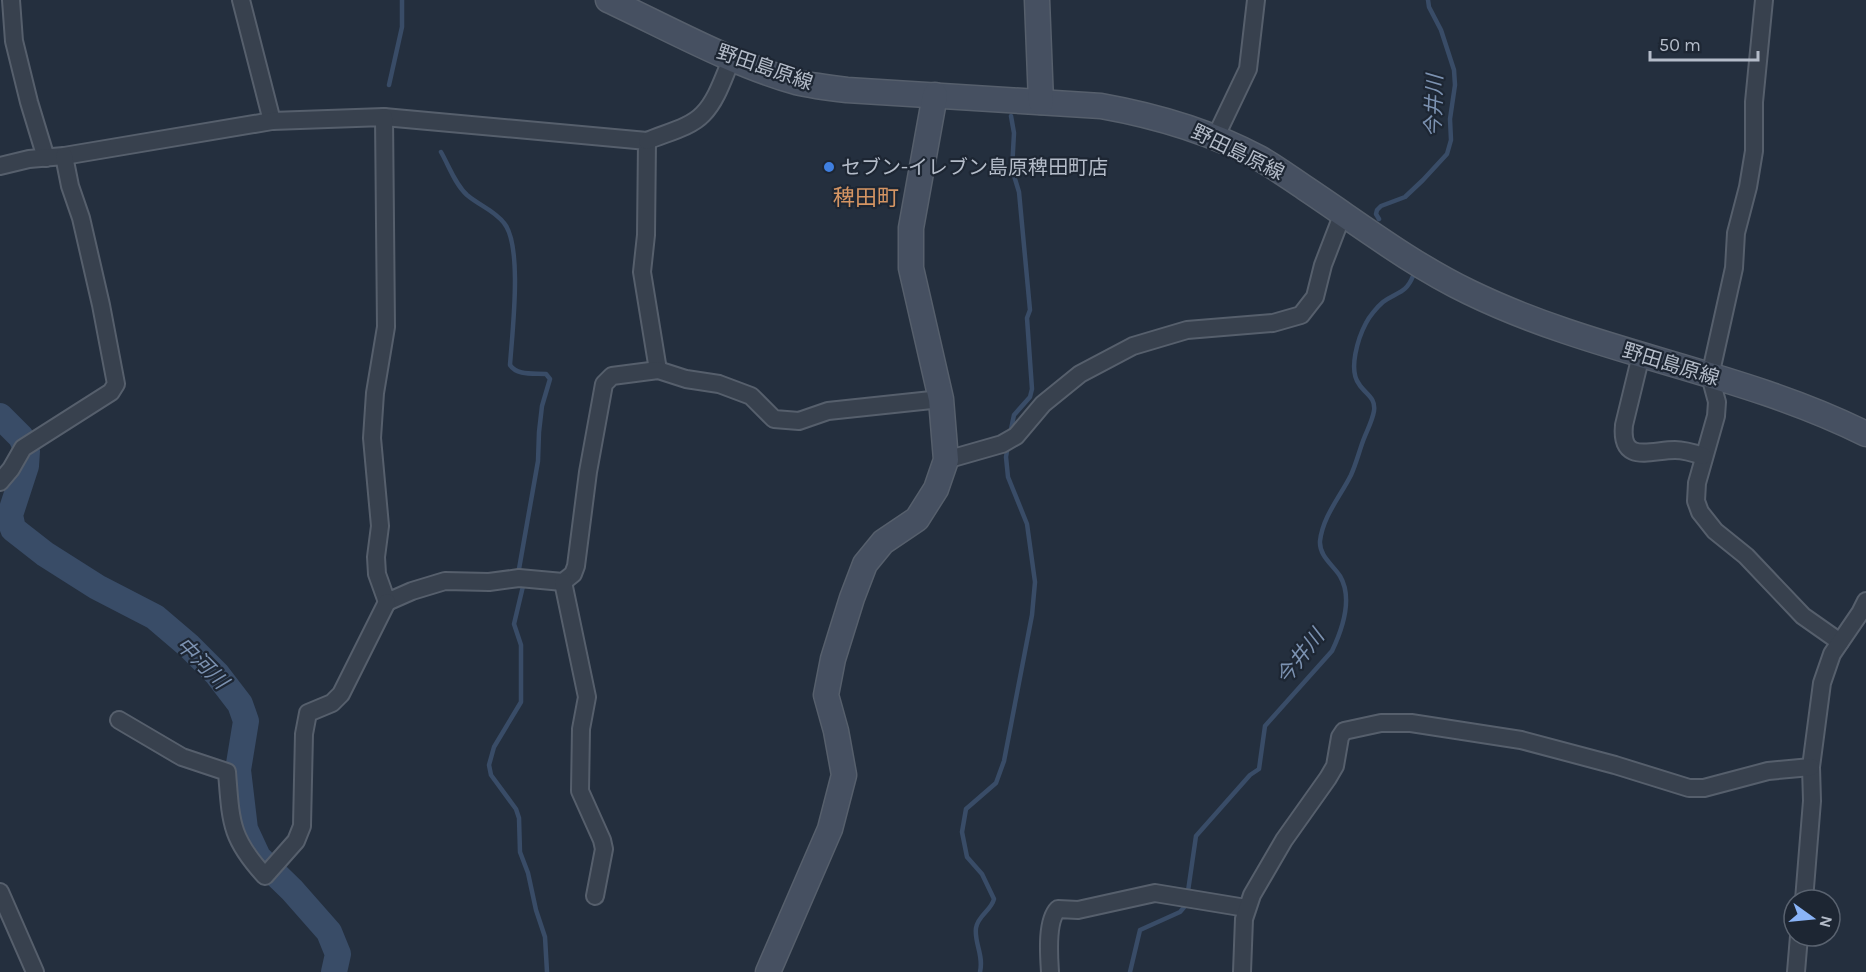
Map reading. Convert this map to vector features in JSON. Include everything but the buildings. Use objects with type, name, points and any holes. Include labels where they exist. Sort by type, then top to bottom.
[{"type":"main road","name":"野田島原線","points":[[608,0],[732,58],[814,86],[1101,106],[1139,112],[1216,136],[1262,159],[1394,249],[1468,292],[1539,323],[1790,400],[1866,434]]},
{"type":"main road","points":[[1037,0],[1041,102]]},
{"type":"main road","points":[[768,972],[830,829],[844,775],[836,731],[826,696],[833,659],[852,598],[865,564],[883,542],[917,519],[936,489],[946,460],[940,399],[910,268],[911,228],[935,95]]},
{"type":"street","points":[[11,0],[14,40],[46,158]]},
{"type":"street","points":[[241,0],[272,120]]},
{"type":"street","points":[[1216,136],[1248,69],[1256,0]]},
{"type":"street","points":[[1764,0],[1754,102],[1754,152],[1736,233],[1734,268],[1710,376],[1717,402],[1716,416],[1703,456],[1696,501],[1700,513],[1715,531],[1746,556],[1803,616],[1840,642]]},
{"type":"street","points":[[0,166],[29,159],[64,156],[272,120],[384,117],[647,141],[690,123],[703,114],[712,102],[732,58]]},
{"type":"street","points":[[384,117],[386,327],[375,393],[372,438],[380,526],[376,574],[387,602]]},
{"type":"street","points":[[647,141],[646,235],[642,272],[658,370]]},
{"type":"street","points":[[0,482],[27,445],[111,392],[116,384],[81,218],[70,186],[64,156]]},
{"type":"street","points":[[946,460],[1009,440],[1043,404],[1080,374],[1133,346],[1187,330],[1273,323],[1301,315],[1315,297],[1323,265],[1343,213]]},
{"type":"street","points":[[1641,355],[1624,425],[1625,442],[1630,449],[1642,454],[1676,450],[1703,456]]},
{"type":"street","points":[[119,720],[182,757],[227,772],[231,814],[239,844],[248,858],[265,876],[296,841],[302,826],[305,718],[312,710],[332,703],[341,694],[387,602],[445,580],[489,582],[523,578],[563,582],[573,574],[604,384],[612,376],[658,370],[686,379],[719,384],[751,396],[774,418],[799,421],[828,411],[940,399]]},
{"type":"street","points":[[563,582],[587,697],[581,729],[580,791],[604,849],[595,896]]},
{"type":"street","points":[[1805,888],[1812,801],[1810,767],[1822,682],[1832,654],[1866,601]]},
{"type":"street","points":[[1242,972],[1246,908],[1284,840],[1335,766],[1340,737],[1344,731],[1381,723],[1411,723],[1521,740],[1689,788],[1704,788],[1768,771],[1810,767]]},
{"type":"street","points":[[0,892],[35,972]]},
{"type":"street","points":[[1050,972],[1052,922],[1058,909],[1078,910],[1155,893],[1246,908]]},
{"type":"street","points":[[1796,972],[1798,948]]},
{"type":"waterway","points":[[389,85],[402,27],[402,0]]},
{"type":"waterway","name":"今井川","points":[[1379,219],[1376,214],[1377,210],[1381,206],[1405,197],[1423,180],[1447,154],[1451,140],[1450,119],[1455,85],[1454,70],[1428,0]]},
{"type":"waterway","points":[[1010,434],[1014,415],[1030,397],[1032,389],[1027,318],[1030,310],[1019,192],[1012,169],[1014,133],[1011,116]]},
{"type":"waterway","points":[[441,152],[463,191],[500,219],[510,234],[515,270],[510,365],[517,371],[546,374],[550,379],[542,406],[538,461],[519,569],[522,574]]},
{"type":"waterway","name":"今井川","points":[[1130,972],[1140,930],[1180,912],[1186,905],[1196,836],[1250,775],[1259,769],[1265,726],[1332,651],[1336,643],[1345,614],[1346,594],[1340,576],[1322,551],[1320,541],[1328,515],[1353,471],[1374,411],[1372,399],[1356,378],[1355,354],[1363,329],[1371,315],[1383,302],[1404,290],[1413,276]]},
{"type":"waterway","name":"中河川","points":[[0,416],[21,437],[27,451],[26,466],[10,515],[13,529],[45,554],[97,587],[155,617],[217,674],[240,704],[246,721],[238,770],[245,829],[258,857],[292,890],[329,932],[338,954],[334,972]]},
{"type":"waterway","points":[[980,972],[981,960],[976,928],[994,899],[982,874],[967,857],[962,832],[966,809],[996,783],[1004,761],[1032,615],[1035,582],[1027,524],[1008,477],[1006,457],[1008,445]]},
{"type":"waterway","points":[[524,582],[514,624],[521,645],[521,702],[494,747],[489,765],[491,775],[516,809],[519,818],[520,852],[545,937],[547,972]]},
{"type":"place","name":"セブン-イレブン島原稗田町店","points":[[829,167]]},
{"type":"district","name":"稗田町","points":[[866,197]]}]
